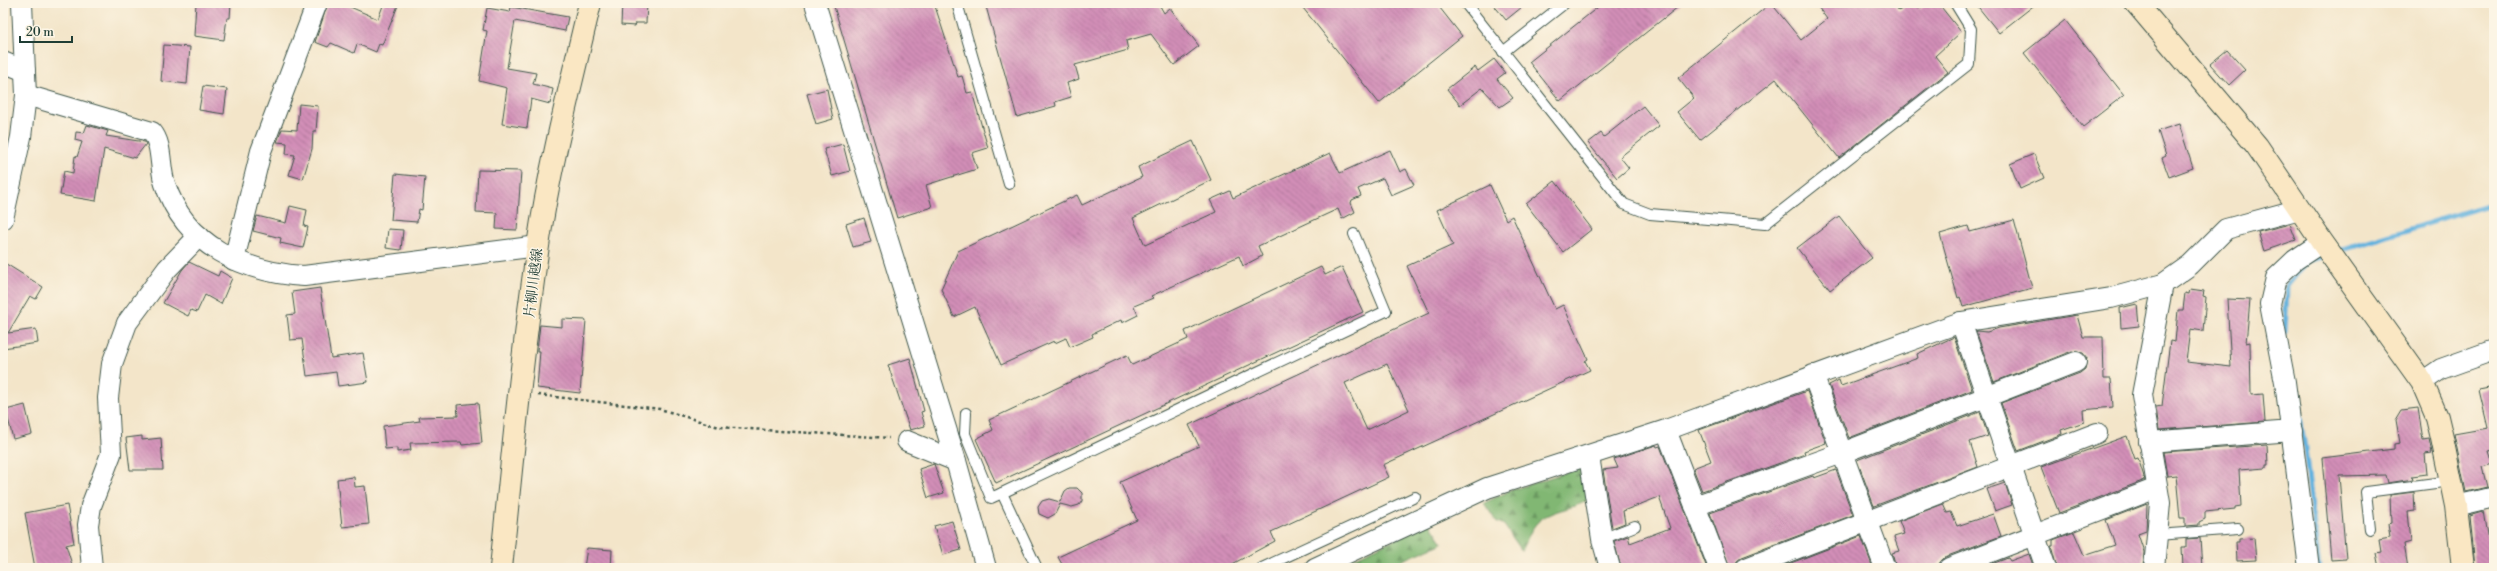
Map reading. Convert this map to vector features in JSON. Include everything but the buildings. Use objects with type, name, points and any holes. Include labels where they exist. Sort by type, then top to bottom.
[{"type":"street","points":[[3,219],[22,137],[26,95],[22,3]]},
{"type":"street","points":[[234,260],[261,151],[317,3]]},
{"type":"street","name":"片柳川越線","points":[[502,568],[519,392],[538,246],[552,167],[590,3]]},
{"type":"street","points":[[815,3],[956,461],[986,568]]},
{"type":"street","points":[[2136,3],[2257,146],[2322,242],[2422,382],[2437,417],[2456,506],[2463,568]]},
{"type":"street","points":[[3,62],[25,71]]},
{"type":"street","points":[[26,95],[152,132],[158,142],[160,168],[165,185],[179,214],[213,249],[234,260],[266,272],[304,276],[538,246]]},
{"type":"street","points":[[1315,568],[1488,488],[1666,430],[1961,322],[2111,298],[2163,284],[2190,265],[2226,229],[2300,209]]},
{"type":"street","points":[[92,568],[88,525],[91,506],[111,454],[108,398],[112,364],[127,323],[167,269],[199,236]]},
{"type":"street","points":[[2309,568],[2285,382],[2270,304],[2276,278],[2295,260],[2322,242]]},
{"type":"street","points":[[2154,568],[2160,503],[2142,395],[2163,284]]},
{"type":"street","points":[[1961,322],[2046,568]]},
{"type":"street","points":[[2422,382],[2441,369],[2494,350]]},
{"type":"street","points":[[1695,506],[1842,453],[1986,395],[2076,362]]},
{"type":"street","points":[[1813,375],[1885,568]]},
{"type":"street","points":[[1666,430],[1719,568]]},
{"type":"street","points":[[2149,442],[2292,432]]},
{"type":"street","points":[[1746,568],[2097,433]]},
{"type":"street","points":[[907,442],[956,461]]},
{"type":"street","points":[[1589,456],[1602,539],[1610,568]]},
{"type":"street","points":[[1949,568],[2157,488]]},
{"type":"street","points":[[2456,506],[2494,497]]},
{"type":"lane","points":[[957,3],[1009,184]]},
{"type":"lane","points":[[1465,3],[1624,204],[1650,214],[1765,224],[1969,64],[1971,29],[1955,3]]},
{"type":"lane","points":[[1503,52],[1565,3]]},
{"type":"lane","points":[[966,413],[965,434],[991,498],[1386,311],[1354,234]]},
{"type":"lane","points":[[2370,529],[2366,492],[2451,481]]},
{"type":"lane","points":[[1002,493],[1037,568]]},
{"type":"lane","points":[[1262,568],[1415,498]]},
{"type":"lane","points":[[1602,539],[1635,526]]},
{"type":"lane","points":[[2157,535],[2238,529]]},
{"type":"path","points":[[519,392],[660,409],[720,427],[834,436],[877,436],[907,442]]},
{"type":"green space","points":[[1579,468],[1586,474],[1588,500],[1553,513],[1540,520],[1531,531],[1522,551],[1504,525],[1496,521],[1484,503],[1512,490]]},
{"type":"green space","points":[[1430,523],[1443,543],[1384,568],[1332,568]]},
{"type":"waterway","points":[[2336,252],[2494,203]]},
{"type":"waterway","points":[[2285,334],[2287,286],[2308,261],[2325,256]]},
{"type":"waterway","points":[[2299,412],[2305,448],[2319,568]]}]
